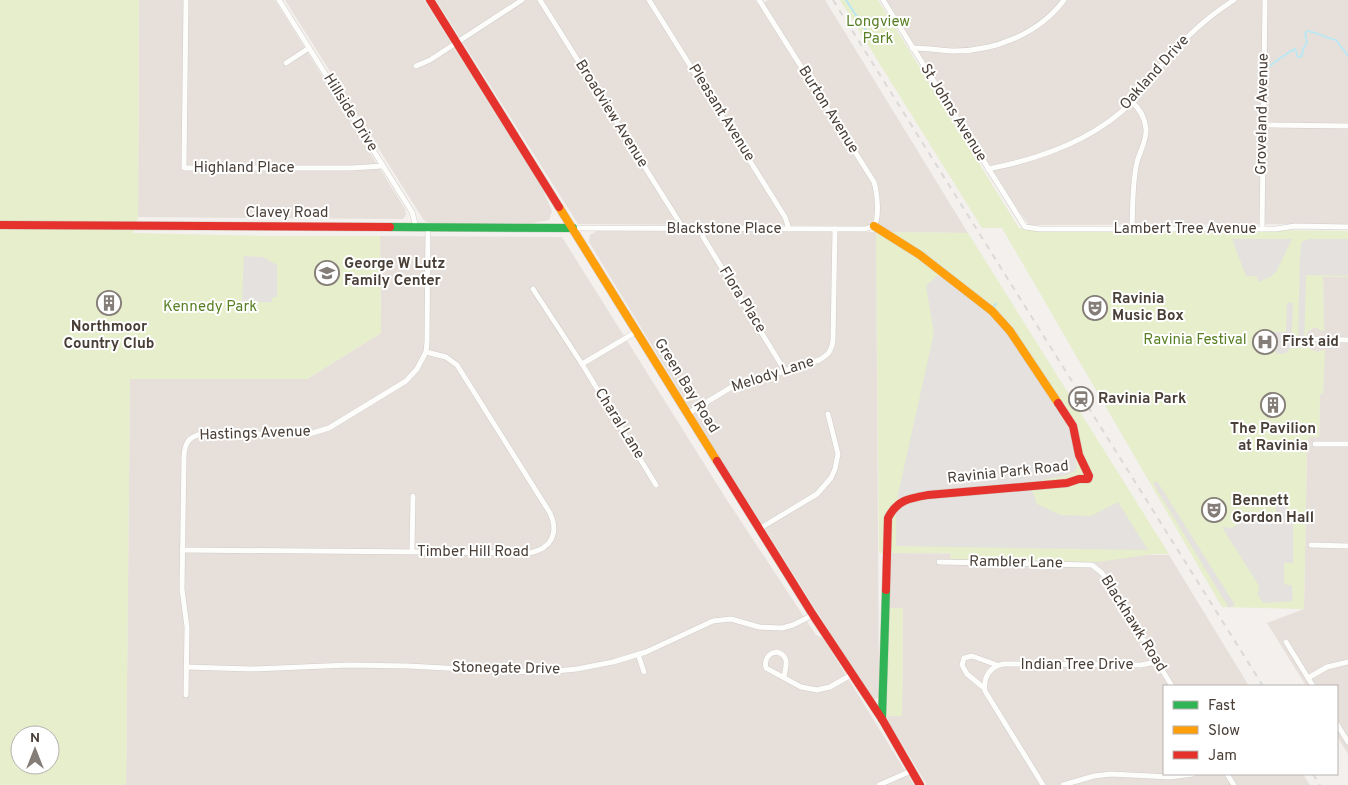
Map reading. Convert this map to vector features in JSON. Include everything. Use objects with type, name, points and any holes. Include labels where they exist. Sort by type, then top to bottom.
[{"type":"main road","name":"Green Bay Road","points":[[430,0],[851,675],[882,719],[920,785]]},
{"type":"main road","name":"Clavey Road","points":[[0,225],[573,228]]},
{"type":"main road","name":"Ravinia Park Road","points":[[874,226],[920,256],[965,290],[992,311],[1010,330],[1073,426],[1079,455],[1089,476],[1088,479],[1079,479],[1067,483],[928,495],[896,504],[888,518],[882,719]]},
{"type":"street","name":"Highland Place","points":[[186,0],[184,168],[350,168],[382,166]]},
{"type":"street","name":"Hillside Drive","points":[[279,0],[412,212],[416,228]]},
{"type":"street","points":[[416,66],[430,60],[522,0]]},
{"type":"street","name":"Broadview Avenue","points":[[540,0],[683,228]]},
{"type":"street","name":"Pleasant Avenue","points":[[649,0],[786,217],[788,229]]},
{"type":"street","name":"Burton Avenue","points":[[759,0],[874,182],[877,191],[876,221],[874,226]]},
{"type":"street","name":"St Johns Avenue","points":[[883,0],[1024,225]]},
{"type":"street","points":[[912,48],[952,51],[977,50],[999,45],[1034,28],[1055,11],[1064,0]]},
{"type":"street","name":"Oakland Drive","points":[[988,169],[1032,159],[1060,149],[1094,131],[1132,102],[1187,36],[1217,11],[1234,0]]},
{"type":"street","name":"Groveland Avenue","points":[[1262,229],[1265,0]]},
{"type":"street","points":[[286,63],[309,48]]},
{"type":"street","points":[[1132,102],[1141,112],[1146,130],[1134,182],[1132,228]]},
{"type":"street","points":[[1263,125],[1348,126]]},
{"type":"street","name":"Lambert Tree Avenue","points":[[1024,225],[1029,228],[1040,229],[1262,229],[1295,226],[1348,226]]},
{"type":"street","name":"Blackstone Place","points":[[573,228],[864,229],[874,226]]},
{"type":"street","name":"Hastings Avenue","points":[[186,695],[187,627],[182,589],[184,447],[189,439],[202,434],[317,432],[329,428],[406,381],[417,369],[426,352],[428,228]]},
{"type":"street","name":"Flora Place","points":[[702,229],[703,237],[785,371]]},
{"type":"street","name":"Melody Lane","points":[[687,414],[730,388],[827,356],[831,349],[834,229]]},
{"type":"street","name":"Charal Lane","points":[[533,289],[582,364],[656,485]]},
{"type":"street","points":[[582,364],[636,332]]},
{"type":"street","points":[[1317,340],[1348,340]]},
{"type":"street","name":"Timber Hill Road","points":[[182,550],[530,552],[543,548],[552,537],[554,528],[550,513],[457,365],[446,357],[426,352]]},
{"type":"street","points":[[759,528],[817,494],[831,478],[838,454],[828,414]]},
{"type":"street","points":[[1315,444],[1348,444]]},
{"type":"street","points":[[412,552],[413,496]]},
{"type":"street","points":[[1311,545],[1348,546]]},
{"type":"street","name":"Rambler Lane","points":[[939,562],[1092,565]]},
{"type":"street","name":"Blackhawk Road","points":[[1092,565],[1102,573],[1171,685]]},
{"type":"street","name":"Stonegate Drive","points":[[186,668],[251,669],[349,665],[546,672],[577,669],[613,662],[670,642],[713,621],[731,620],[759,627],[776,628],[792,625],[813,614]]},
{"type":"street","points":[[1286,642],[1312,685]]},
{"type":"street","points":[[784,677],[787,660],[783,654],[773,652],[765,660],[766,668],[801,687],[817,690],[830,687],[851,675]]},
{"type":"street","points":[[638,654],[644,672]]},
{"type":"street","name":"Indian Tree Drive","points":[[1043,785],[984,688],[965,671],[962,665],[964,658],[972,656],[997,665],[1141,665],[1156,662]]},
{"type":"street","points":[[1308,678],[1328,667],[1348,662]]},
{"type":"street","points":[[984,688],[985,678],[989,671],[997,665]]},
{"type":"street","points":[[1338,726],[1348,742]]},
{"type":"street","points":[[879,785],[911,771]]},
{"type":"street","points":[[1063,785],[1094,776],[1112,774],[1170,777],[1185,775]]},
{"type":"shaded area","points":[[139,0],[275,0],[405,209],[406,215],[403,219],[138,217]]},
{"type":"shaded area","points":[[285,0],[424,0],[543,190],[552,211],[549,220],[533,223],[426,222]]},
{"type":"shaded area","points":[[436,0],[755,0],[759,6],[768,0],[825,0],[968,233],[889,232],[880,226],[578,224]]},
{"type":"shaded area","points":[[885,0],[1348,0],[1348,224],[1029,225],[1013,203]]},
{"type":"shaded area","points":[[597,231],[876,232],[879,697],[875,700],[872,699],[713,446],[589,242],[590,235]]},
{"type":"shaded area","points":[[380,236],[562,237],[725,497],[816,635],[823,638],[914,785],[126,785],[130,379],[307,379],[381,333]]},
{"type":"shaded area","points":[[1232,239],[1292,239],[1276,272],[1258,282],[1257,276],[1246,276]]},
{"type":"shaded area","points":[[1309,239],[1348,239],[1348,276],[1306,275],[1304,347],[1298,347],[1301,244]]},
{"type":"shaded area","points":[[244,256],[263,257],[277,265],[277,297],[272,297],[272,302],[242,302]]},
{"type":"shaded area","points":[[937,276],[946,279],[993,317],[1010,337],[1069,428],[1077,466],[1075,471],[1067,475],[1038,481],[933,491],[897,499],[934,333],[926,286]]},
{"type":"shaded area","points":[[1323,277],[1348,277],[1348,754],[1338,738],[1338,685],[1305,685],[1267,623],[1304,609],[1307,443],[1309,437],[1319,437],[1320,394],[1323,394],[1324,350],[1318,352],[1311,350],[1305,343],[1307,332],[1315,327],[1324,331]]},
{"type":"shaded area","points":[[1287,303],[1293,303],[1291,347],[1286,353],[1278,354],[1272,347],[1273,332],[1286,332]]},
{"type":"shaded area","points":[[1157,481],[1235,605],[1229,608],[1153,483]]},
{"type":"shaded area","points":[[1032,490],[1037,504],[1060,515],[1091,516],[1118,502],[1148,550],[896,546],[896,512],[913,502],[933,498]]},
{"type":"shaded area","points":[[1276,505],[1287,505],[1287,517],[1293,517],[1293,563],[1284,563],[1284,584],[1292,586],[1293,601],[1263,603],[1257,593],[1259,586],[1222,527],[1232,528],[1241,522],[1240,517],[1249,511],[1253,517],[1276,517]]},
{"type":"shaded area","points":[[889,553],[1169,555],[1248,685],[1163,685],[1163,775],[1304,775],[1310,785],[927,785],[888,721],[887,716],[902,716],[903,609],[889,608]]},
{"type":"green space","name":"Northmoor Country Club","points":[[0,0],[139,0],[138,217],[133,233],[380,236],[381,333],[307,379],[130,379],[126,785],[0,785]]},
{"type":"green space","name":"Ravinia Festival","points":[[840,0],[878,0],[1019,228],[1348,231],[1348,277],[1323,277],[1324,332],[1315,327],[1307,332],[1305,343],[1311,350],[1318,352],[1325,349],[1323,394],[1320,394],[1319,437],[1309,437],[1307,443],[1304,609],[1222,607],[1002,228],[982,228]]},
{"type":"green space","points":[[876,232],[968,233],[1169,554],[1153,554],[1098,562],[950,559],[951,553],[879,553]]},
{"type":"green space","points":[[889,608],[903,608],[902,716],[887,716]]},
{"type":"waterway","points":[[846,0],[869,35]]},
{"type":"waterway","points":[[1268,67],[1295,49],[1298,57],[1302,56],[1303,49],[1307,43],[1305,34],[1307,31],[1336,40],[1348,56]]},
{"type":"waterway","points":[[992,308],[996,304]]},
{"type":"railway","points":[[833,0],[1262,685]]},
{"type":"railway","points":[[1314,775],[1320,785]]},
{"type":"traffic: fast","points":[[390,227],[573,228]]},
{"type":"traffic: fast","points":[[882,719],[886,590]]},
{"type":"traffic: slow","points":[[559,207],[717,461]]},
{"type":"traffic: slow","points":[[874,226],[920,255],[992,311],[1010,331],[1058,403]]},
{"type":"traffic: jam","points":[[430,0],[559,207]]},
{"type":"traffic: jam","points":[[0,225],[390,227]]},
{"type":"traffic: jam","points":[[886,590],[888,518],[896,507],[905,501],[928,495],[1067,483],[1079,479],[1088,479],[1089,476],[1079,455],[1073,426],[1058,403]]},
{"type":"traffic: jam","points":[[717,461],[813,615],[882,719],[920,785]]},
{"type":"place","name":"George W Lutz Family Center","points":[[327,273]]},
{"type":"place","name":"Northmoor Country Club","points":[[109,303]]},
{"type":"place","name":"Ravinia Music Box","points":[[1095,308]]},
{"type":"place","name":"First aid","points":[[1265,342]]},
{"type":"place","name":"Ravinia Park","points":[[1081,399]]},
{"type":"place","name":"The Pavilion at Ravinia","points":[[1273,405]]},
{"type":"place","name":"Bennett Gordon Hall","points":[[1214,510]]},
{"type":"park label","name":"Longview Park","points":[[878,30]]},
{"type":"park label","name":"Kennedy Park","points":[[210,307]]}]
